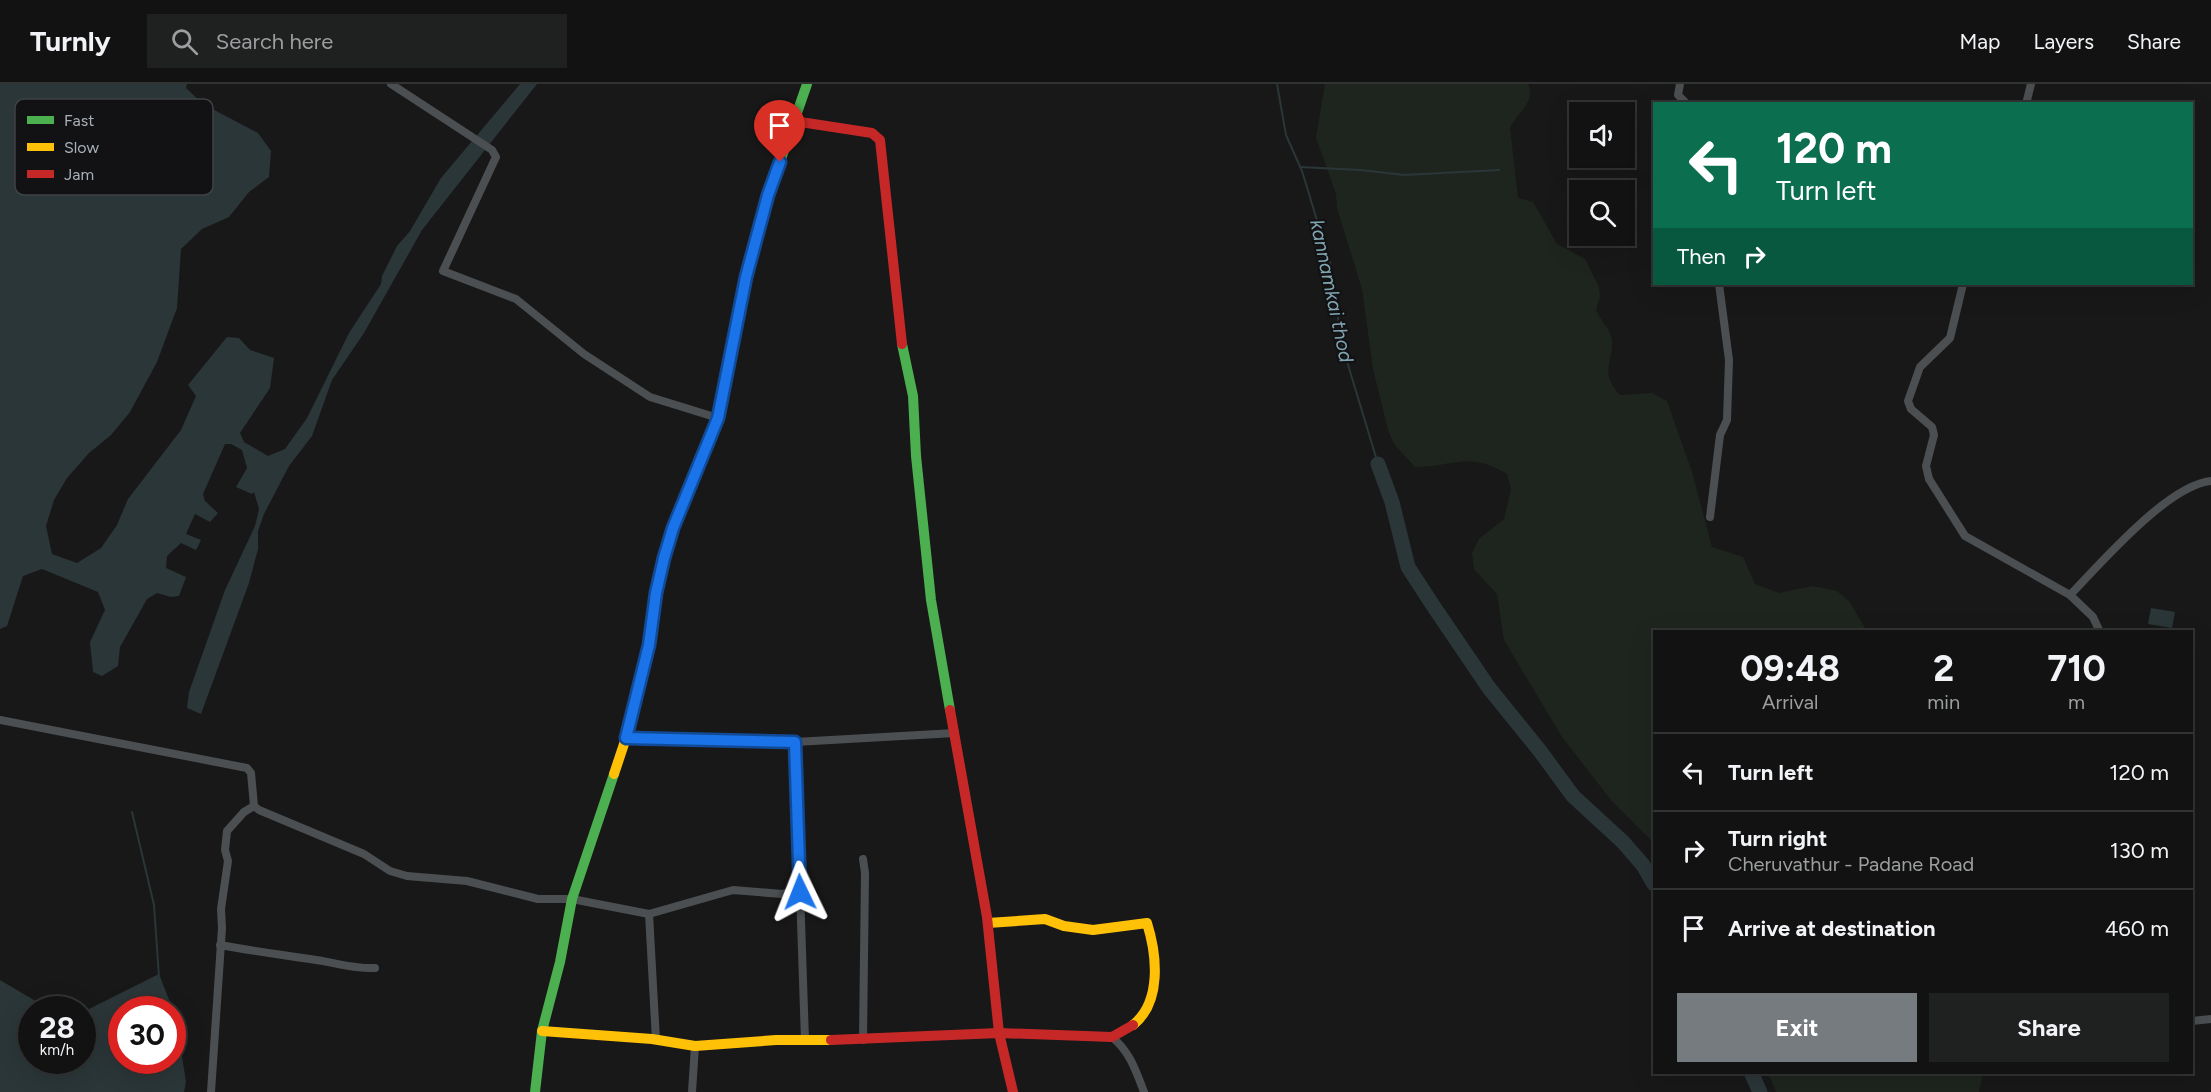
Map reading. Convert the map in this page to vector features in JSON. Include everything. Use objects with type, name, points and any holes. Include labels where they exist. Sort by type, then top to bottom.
[{"type":"street","points":[[391,84],[492,150],[495,162],[443,271],[516,299],[584,354],[650,396],[718,418]]},
{"type":"street","points":[[535,1092],[542,1031],[560,962],[572,899],[626,738],[649,645],[656,593],[664,558],[673,528],[718,418],[750,262],[768,195],[807,84]]},
{"type":"street","points":[[1680,84],[1678,95],[1685,102]]},
{"type":"street","points":[[2026,102],[2031,84]]},
{"type":"street","points":[[794,121],[872,133],[879,140],[902,345],[913,396],[924,553],[988,923],[999,1033],[1013,1092]]},
{"type":"street","points":[[1710,517],[1720,435],[1727,420],[1729,360],[1719,285]]},
{"type":"street","points":[[1963,285],[1950,338],[1920,367],[1908,401],[1911,409],[1932,427],[1934,435],[1926,466],[1929,478],[1965,536],[2070,595],[2093,616],[2099,630]]},
{"type":"street","points":[[2070,595],[2134,530],[2187,487],[2197,482],[2211,481]]},
{"type":"street","points":[[0,720],[248,768],[251,773],[254,806]]},
{"type":"street","points":[[626,738],[795,742],[955,733]]},
{"type":"street","points":[[795,742],[805,1040]]},
{"type":"street","points":[[254,806],[305,831],[376,859],[390,871],[407,876],[467,881],[538,899],[572,899],[649,914],[733,890],[783,894],[799,889]]},
{"type":"street","points":[[211,1092],[221,909],[228,861],[225,850],[226,831],[244,812],[254,806]]},
{"type":"street","points":[[863,859],[865,873],[863,1040]]},
{"type":"street","points":[[649,914],[656,1040]]},
{"type":"street","points":[[542,1031],[656,1040],[695,1046],[999,1033],[1112,1037],[1123,1033],[1146,1012],[1150,1000],[1153,966],[1151,933],[1147,923],[1093,930],[1064,926],[1045,919],[988,923]]},
{"type":"street","points":[[220,945],[324,962],[352,969],[375,968]]},
{"type":"street","points":[[2193,1021],[2211,1019]]},
{"type":"street","points":[[1112,1037],[1123,1046],[1144,1092]]},
{"type":"street","points":[[692,1092],[695,1046]]},
{"type":"shaded area","points":[[0,84],[187,84],[186,88],[198,99],[15,99],[15,195],[213,195],[213,109],[258,133],[271,151],[269,177],[249,192],[229,217],[202,229],[181,249],[177,308],[157,362],[130,412],[111,435],[89,453],[67,478],[54,500],[46,526],[52,554],[77,563],[101,548],[117,525],[128,499],[181,430],[196,396],[188,385],[227,337],[239,338],[250,350],[274,358],[270,388],[240,433],[244,442],[268,456],[285,449],[307,418],[349,333],[381,284],[382,276],[397,246],[410,231],[441,178],[520,84],[537,84],[422,230],[364,333],[332,380],[312,436],[289,466],[264,514],[258,531],[258,549],[249,583],[201,714],[187,708],[189,692],[225,590],[255,526],[259,509],[254,492],[252,494],[236,487],[247,468],[242,450],[231,444],[225,444],[203,494],[205,501],[218,513],[210,522],[195,514],[186,534],[201,540],[196,550],[181,543],[167,556],[166,568],[186,577],[179,596],[171,597],[157,593],[147,599],[120,647],[118,666],[102,676],[93,672],[90,642],[105,610],[98,592],[42,569],[23,576],[7,626],[0,629]]},
{"type":"shaded area","points":[[1325,84],[1528,84],[1530,96],[1528,102],[1510,128],[1518,198],[1533,202],[1557,244],[1585,259],[1599,287],[1600,296],[1596,310],[1612,340],[1609,374],[1614,387],[1620,395],[1652,393],[1667,401],[1692,472],[1712,547],[1743,557],[1755,584],[1779,593],[1812,586],[1837,591],[1849,601],[1866,630],[1653,630],[1653,842],[1611,800],[1562,737],[1504,640],[1497,594],[1474,569],[1472,553],[1479,539],[1504,519],[1511,489],[1507,474],[1482,463],[1471,461],[1415,467],[1394,444],[1388,430],[1373,369],[1362,289],[1337,208],[1336,194],[1316,138]]},
{"type":"shaded area","points":[[2151,608],[2175,612],[2172,628],[2148,624]]},
{"type":"shaded area","points":[[159,974],[168,996],[115,996]]},
{"type":"shaded area","points":[[0,980],[27,996],[18,996],[18,1074],[96,1074],[96,1006],[108,1000],[108,1074],[185,1074],[184,1092],[0,1092]]},
{"type":"shaded area","points":[[1768,1074],[1983,1074],[1979,1092],[1776,1092]]},
{"type":"waterway","name":"kannamkai thod","points":[[1277,84],[1286,135],[1302,171],[1330,263],[1342,345],[1378,464]]},
{"type":"waterway","points":[[1300,167],[1404,175],[1499,170]]},
{"type":"waterway","points":[[1378,464],[1392,502],[1408,567],[1432,604],[1489,688],[1573,796],[1623,842],[1643,865],[1653,882]]},
{"type":"waterway","points":[[132,812],[154,905],[159,977]]},
{"type":"waterway","points":[[1752,1074],[1760,1092]]},
{"type":"traffic: fast","points":[[772,185],[807,84]]},
{"type":"traffic: fast","points":[[902,344],[913,396],[916,456],[931,600],[950,710]]},
{"type":"traffic: fast","points":[[535,1092],[542,1031],[560,962],[572,899],[614,774]]},
{"type":"traffic: slow","points":[[614,774],[626,738],[649,645],[664,558],[673,528],[713,429]]},
{"type":"traffic: slow","points":[[988,923],[1045,919],[1064,926],[1093,930],[1147,923],[1153,949],[1155,977],[1149,1004],[1133,1025]]},
{"type":"traffic: slow","points":[[542,1031],[652,1039],[695,1046],[776,1040],[831,1040]]},
{"type":"traffic: jam","points":[[794,121],[872,133],[880,140],[902,344]]},
{"type":"traffic: jam","points":[[713,429],[718,418],[750,263],[772,185]]},
{"type":"traffic: jam","points":[[950,710],[987,917],[999,1033],[1013,1092]]},
{"type":"traffic: jam","points":[[831,1040],[999,1033],[1112,1037],[1133,1025]]},
{"type":"route","points":[[780,162],[768,195],[746,277],[735,323],[718,418],[708,448],[673,528],[664,558],[656,593],[649,645],[626,738],[795,742],[800,892]]}]
